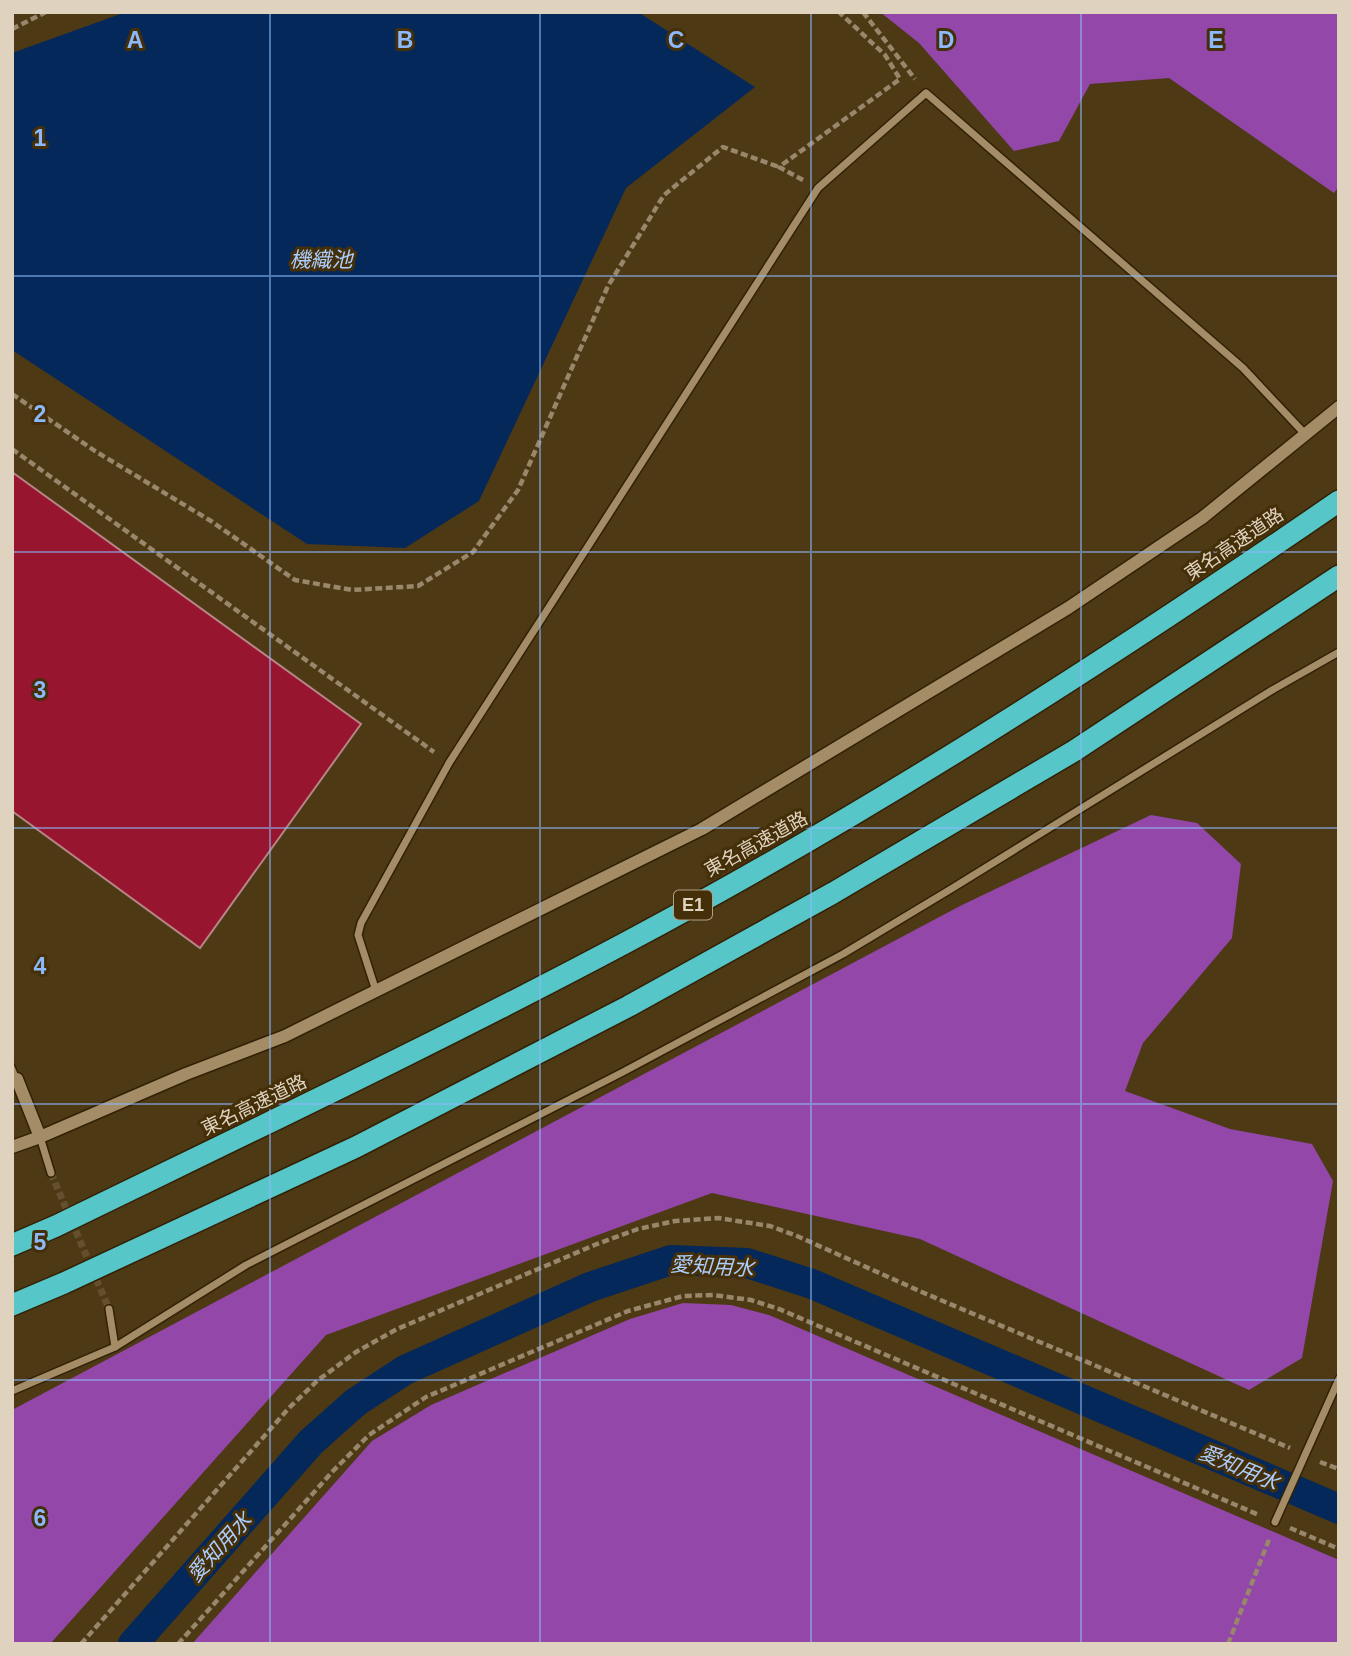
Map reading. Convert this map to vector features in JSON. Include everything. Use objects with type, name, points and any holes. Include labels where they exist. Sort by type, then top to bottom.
[{"type":"highway","name":"東名高速道路","points":[[12,1245],[364,1076],[628,942],[836,825],[1075,678],[1339,501]]},
{"type":"highway","points":[[12,1305],[76,1278],[356,1147],[629,1006],[833,893],[1074,751],[1339,576]]},
{"type":"street","points":[[376,990],[358,935],[361,923],[449,763],[818,188],[926,93],[1243,368],[1305,433]]},
{"type":"street","points":[[12,1147],[285,1036],[713,822],[1068,608],[1202,518],[1339,407]]},
{"type":"street","points":[[12,1391],[115,1347],[246,1265],[623,1072],[843,954],[1274,688],[1339,652]]},
{"type":"street","points":[[14,1073],[40,1137],[51,1173]]},
{"type":"street","points":[[109,1309],[115,1347]]},
{"type":"street","points":[[1275,1522],[1339,1378]]},
{"type":"path","points":[[12,29],[46,12]]},
{"type":"path","points":[[779,167],[900,79],[885,55],[839,12]]},
{"type":"path","points":[[863,12],[926,93]]},
{"type":"path","points":[[12,394],[95,451],[211,521],[295,580],[352,590],[418,586],[473,552],[518,490],[608,286],[664,195],[723,147],[779,167],[818,188]]},
{"type":"path","points":[[12,449],[449,763]]},
{"type":"path","points":[[81,1644],[289,1408],[317,1381],[356,1352],[397,1329],[597,1244],[638,1229],[676,1221],[718,1218],[770,1226],[797,1236],[924,1293],[1339,1469]]},
{"type":"path","points":[[178,1644],[369,1434],[426,1397],[628,1311],[683,1296],[713,1295],[751,1300],[779,1309],[1339,1549]]},
{"type":"path","points":[[1228,1644],[1275,1522]]},
{"type":"shaded area","points":[[880,12],[1339,12],[1339,186],[1334,193],[1169,78],[1090,84],[1059,141],[1014,151],[919,43]]},
{"type":"shaded area","points":[[1151,815],[1197,823],[1241,864],[1232,938],[1143,1043],[1125,1091],[1230,1129],[1312,1144],[1333,1181],[1302,1358],[1249,1390],[920,1239],[712,1193],[326,1335],[50,1644],[12,1644],[12,1410],[960,906]]},
{"type":"shaded area","points":[[683,1303],[731,1305],[769,1315],[1339,1560],[1339,1644],[192,1644],[372,1441],[431,1405],[630,1319]]},
{"type":"water","name":"機織池","points":[[126,12],[638,12],[755,87],[626,188],[479,501],[405,548],[307,544],[12,350],[12,53]]},
{"type":"building","points":[[12,472],[361,724],[200,948],[12,811]]},
{"type":"waterway","name":"愛知用水","points":[[133,1644],[311,1442],[356,1402],[405,1370],[590,1287],[671,1260],[747,1263],[812,1284],[1339,1509]]},
{"type":"tunnel","points":[[51,1173],[109,1309]]}]
